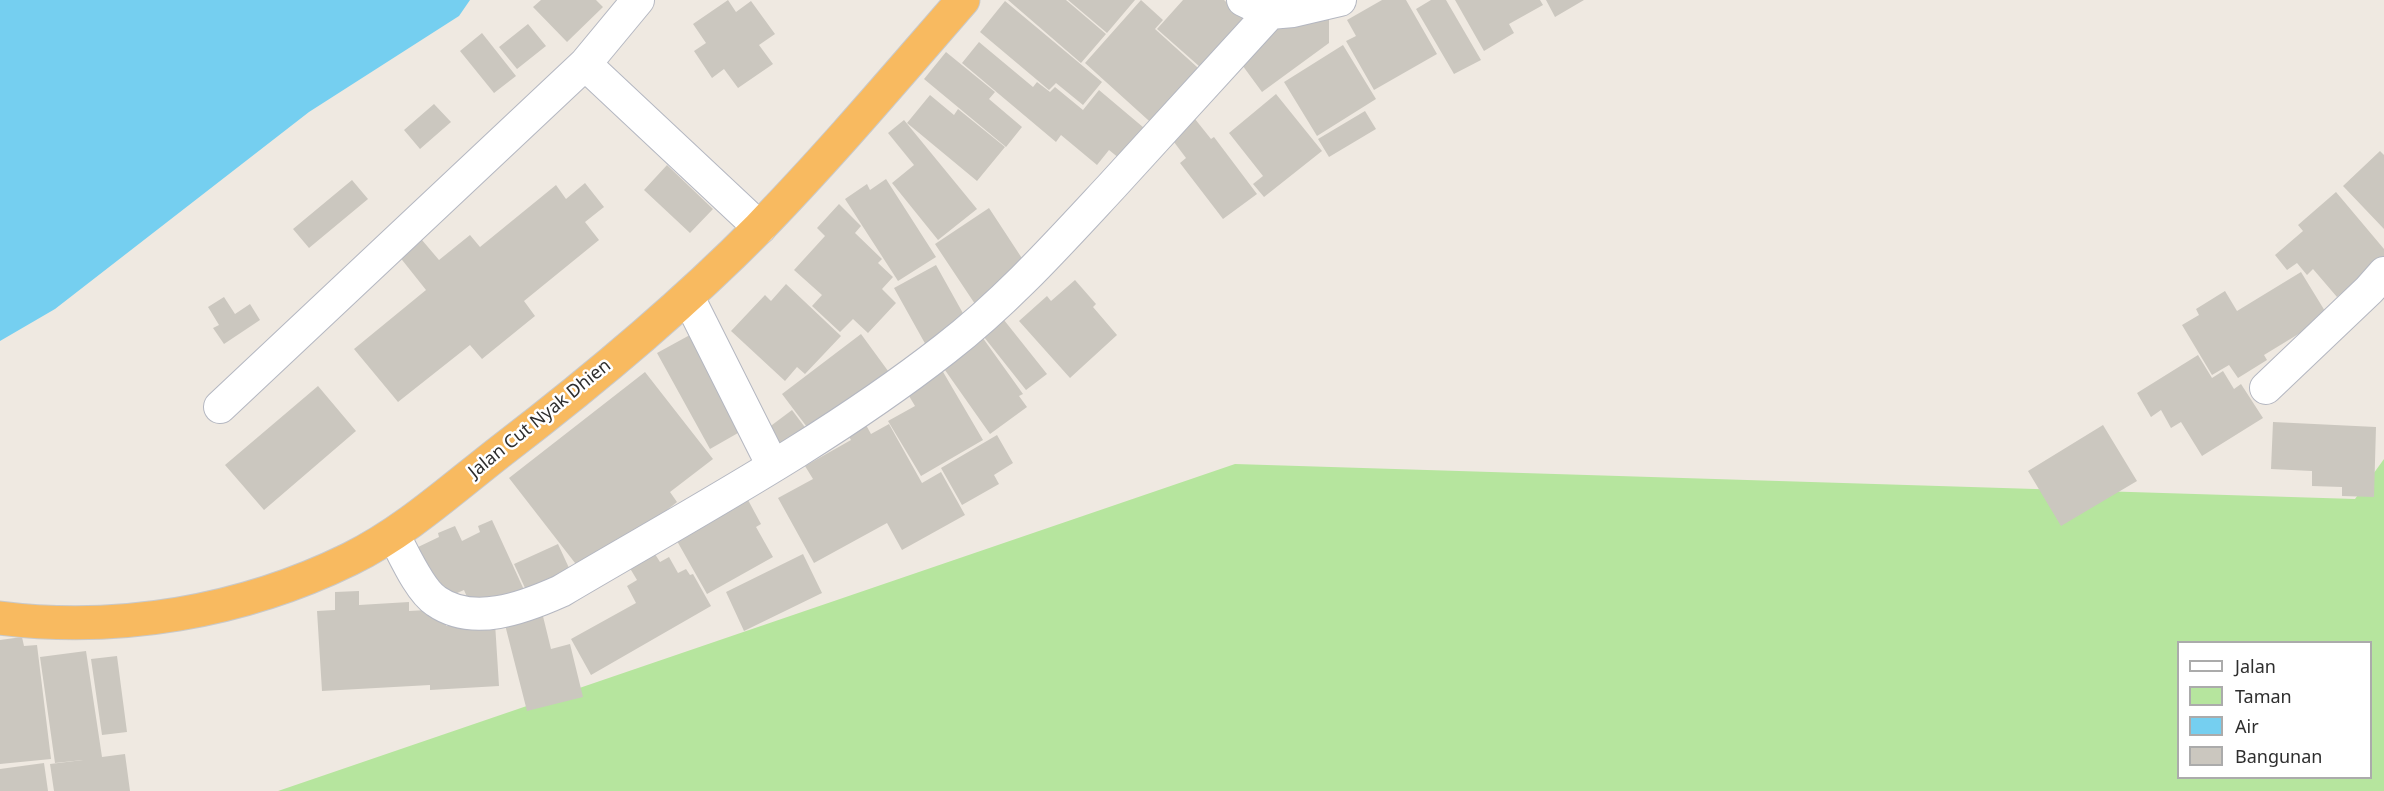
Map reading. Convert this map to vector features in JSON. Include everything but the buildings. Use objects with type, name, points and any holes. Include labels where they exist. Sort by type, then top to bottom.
[{"type":"highway","name":"Jalan Cut Nyak Dhien","points":[[0,618],[36,622],[97,623],[172,615],[228,605],[305,579],[351,559],[393,534],[544,418],[688,297],[760,228],[860,119],[963,0]]},
{"type":"street","points":[[220,407],[585,64],[638,0]]},
{"type":"street","points":[[393,534],[415,576],[435,601],[461,613],[480,615],[534,604],[561,591],[773,466],[887,392],[946,348],[1009,294],[1053,250],[1256,6],[1293,11],[1340,0]]},
{"type":"street","points":[[585,64],[760,228]]},
{"type":"street","points":[[2266,388],[2384,273]]},
{"type":"street","points":[[688,297],[773,466]]},
{"type":"green space","points":[[2384,459],[2384,791],[278,791],[1235,464],[2355,499]]},
{"type":"water","points":[[0,0],[470,0],[459,16],[309,112],[55,309],[0,341]]}]
